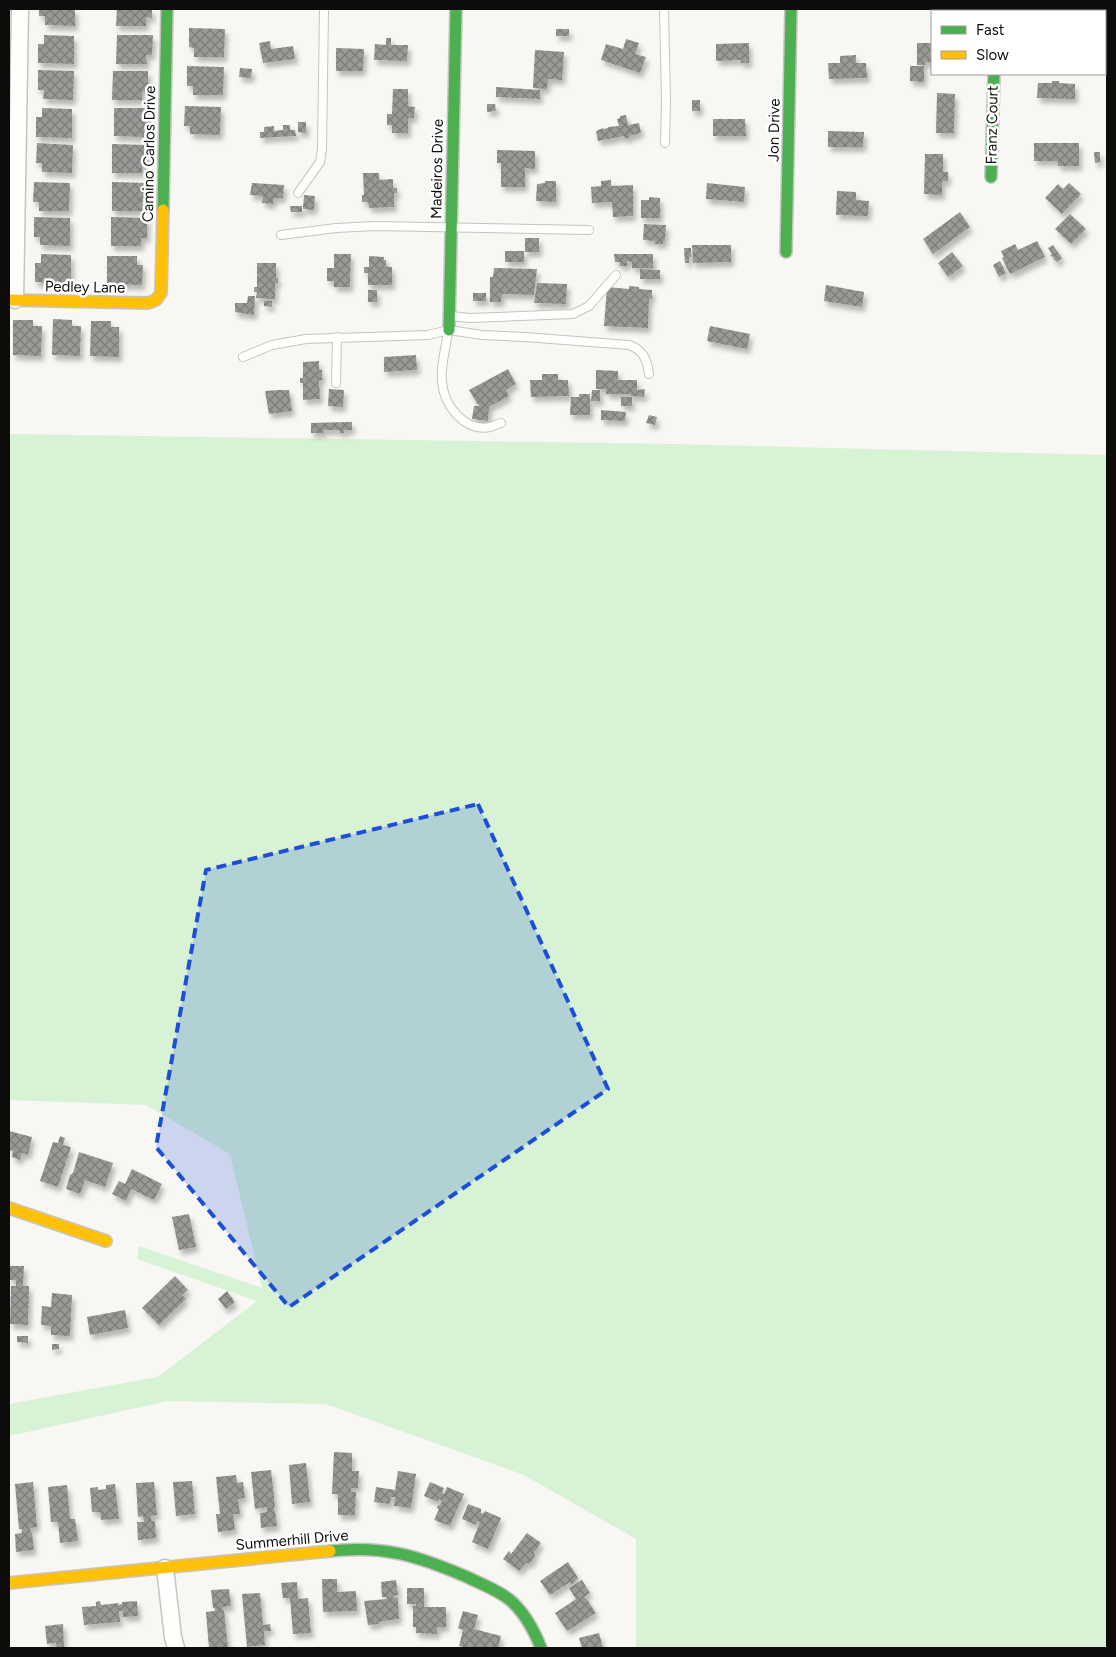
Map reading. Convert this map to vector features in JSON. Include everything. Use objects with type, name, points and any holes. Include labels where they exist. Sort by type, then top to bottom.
[{"type":"street","points":[[12,300],[20,9]]},
{"type":"street","name":"Camino Carlos Drive","points":[[159,299],[161,293],[167,9]]},
{"type":"street","name":"Madeiros Drive","points":[[449,330],[456,9]]},
{"type":"street","name":"Jon Drive","points":[[786,252],[791,9]]},
{"type":"street","points":[[986,9],[995,10]]},
{"type":"street","name":"Franz Court","points":[[991,176],[994,75]]},
{"type":"street","name":"Pedley Lane","points":[[12,300],[148,303],[156,302],[159,299]]},
{"type":"street","points":[[9,1208],[106,1240]]},
{"type":"street","name":"Summerhill Drive","points":[[9,1583],[348,1550],[389,1551],[414,1556],[494,1589],[524,1615],[541,1648]]},
{"type":"street","points":[[165,1568],[172,1637],[176,1648]]},
{"type":"lane","points":[[298,193],[320,162],[322,149],[324,9]]},
{"type":"lane","points":[[664,9],[665,143]]},
{"type":"lane","points":[[281,235],[336,228],[375,226],[451,229],[589,230]]},
{"type":"lane","points":[[449,316],[470,318],[573,314],[589,306],[616,275]]},
{"type":"lane","points":[[449,330],[442,382],[449,405],[456,415],[468,424],[489,428],[501,423]]},
{"type":"lane","points":[[243,356],[289,341],[337,337],[428,335],[449,330],[482,335],[629,345],[639,349],[644,356],[648,364],[649,374]]},
{"type":"lane","points":[[336,383],[337,337]]},
{"type":"highlighted area","points":[[478,804],[608,1089],[289,1307],[156,1147],[206,870]]},
{"type":"green space","points":[[9,434],[672,444],[1107,455],[1107,1648],[636,1648],[636,1539],[524,1475],[326,1404],[168,1401],[9,1436],[9,1404],[158,1377],[257,1301],[137,1259],[139,1246],[262,1288],[230,1154],[146,1105],[9,1100]]},
{"type":"building","points":[[39,9],[75,9],[75,26],[45,25],[45,16],[39,16]]},
{"type":"building","points":[[117,9],[152,9],[152,18],[146,17],[146,26],[116,26]]},
{"type":"building","points":[[189,28],[225,29],[224,57],[194,57],[194,48],[189,47]]},
{"type":"building","points":[[556,29],[569,29],[569,36],[556,36]]},
{"type":"building","points":[[44,35],[74,36],[74,64],[38,63],[38,44],[44,44]]},
{"type":"building","points":[[117,35],[153,35],[152,55],[146,55],[147,64],[116,64]]},
{"type":"building","points":[[386,38],[391,38],[391,45],[408,45],[407,61],[374,60],[375,44],[386,45]]},
{"type":"building","points":[[626,39],[639,43],[635,54],[646,57],[640,73],[601,60],[606,44],[623,49]]},
{"type":"building","points":[[270,41],[271,49],[293,46],[295,59],[263,63],[259,43]]},
{"type":"building","points":[[749,43],[749,63],[741,63],[741,60],[716,61],[716,44]]},
{"type":"building","points":[[917,43],[931,43],[931,62],[925,62],[925,65],[917,65]]},
{"type":"building","points":[[336,48],[364,49],[363,71],[336,71]]},
{"type":"building","points":[[535,50],[564,52],[562,80],[548,79],[547,89],[533,88]]},
{"type":"building","points":[[856,55],[856,63],[866,63],[867,78],[829,79],[828,63],[840,63],[840,56]]},
{"type":"building","points":[[187,66],[224,67],[223,95],[193,95],[193,86],[187,86]]},
{"type":"building","points":[[910,66],[924,66],[924,82],[910,81]]},
{"type":"building","points":[[240,68],[252,69],[251,78],[239,77]]},
{"type":"building","points":[[38,70],[74,71],[73,100],[43,99],[44,90],[38,90]]},
{"type":"building","points":[[113,71],[148,71],[148,91],[142,91],[142,100],[112,100]]},
{"type":"building","points":[[1052,81],[1075,84],[1075,99],[1037,98],[1038,83],[1052,83]]},
{"type":"building","points":[[496,87],[540,90],[540,99],[496,97]]},
{"type":"building","points":[[393,89],[408,89],[408,106],[415,107],[414,118],[408,118],[408,133],[392,133],[392,125],[387,125],[387,114],[392,114]]},
{"type":"building","points":[[937,93],[955,94],[954,133],[936,133]]},
{"type":"building","points":[[692,100],[700,100],[700,111],[692,111]]},
{"type":"building","points":[[487,104],[495,104],[496,111],[487,112]]},
{"type":"building","points":[[185,106],[221,107],[220,135],[190,134],[190,126],[184,126]]},
{"type":"building","points":[[42,108],[72,109],[72,138],[36,137],[36,117],[42,117]]},
{"type":"building","points":[[114,108],[150,108],[150,128],[144,128],[144,137],[114,136]]},
{"type":"building","points":[[626,115],[628,125],[639,123],[641,133],[625,139],[624,136],[598,141],[596,131],[619,126],[617,119],[620,116]]},
{"type":"building","points":[[713,119],[745,119],[746,136],[713,136]]},
{"type":"building","points":[[298,122],[306,122],[306,133],[298,132]]},
{"type":"building","points":[[283,125],[290,125],[290,130],[295,130],[296,136],[260,138],[260,132],[264,132],[264,127],[274,126],[274,131],[283,130]]},
{"type":"building","points":[[828,131],[864,132],[863,147],[828,147]]},
{"type":"building","points":[[37,143],[73,145],[72,173],[42,172],[42,163],[36,163]]},
{"type":"building","points":[[1034,143],[1079,143],[1079,166],[1058,166],[1058,161],[1034,161]]},
{"type":"building","points":[[112,144],[148,145],[147,164],[142,164],[142,173],[112,173]]},
{"type":"building","points":[[497,150],[535,151],[535,169],[525,168],[525,187],[501,187],[501,163],[497,163]]},
{"type":"building","points":[[1094,152],[1100,152],[1100,162],[1095,163]]},
{"type":"building","points":[[925,154],[943,154],[943,172],[948,172],[948,181],[942,181],[942,195],[924,194]]},
{"type":"building","points":[[363,173],[379,173],[379,180],[393,179],[393,188],[397,188],[397,193],[394,193],[394,207],[369,208],[368,202],[362,202],[362,195],[364,195]]},
{"type":"building","points":[[611,180],[611,186],[633,185],[633,216],[613,217],[612,202],[592,203],[591,187],[601,186],[601,181]]},
{"type":"building","points":[[545,181],[556,181],[556,202],[536,201],[537,184],[545,183]]},
{"type":"building","points":[[34,182],[70,183],[69,211],[39,211],[39,202],[33,202]]},
{"type":"building","points":[[112,182],[148,183],[148,202],[142,202],[142,211],[112,211]]},
{"type":"building","points":[[252,183],[284,185],[283,198],[274,198],[273,204],[262,203],[263,196],[250,195]]},
{"type":"building","points":[[707,183],[745,187],[744,202],[706,199]]},
{"type":"building","points":[[1069,183],[1081,194],[1062,214],[1045,198],[1058,184],[1063,189]]},
{"type":"building","points":[[837,191],[856,192],[856,200],[869,201],[868,216],[836,215]]},
{"type":"building","points":[[304,195],[315,196],[314,210],[303,209]]},
{"type":"building","points":[[649,197],[660,198],[660,218],[641,218],[641,200],[649,200]]},
{"type":"building","points":[[290,206],[302,206],[302,212],[291,212]]},
{"type":"building","points":[[960,212],[970,227],[933,254],[923,239]]},
{"type":"building","points":[[1070,214],[1086,229],[1071,244],[1055,229]]},
{"type":"building","points":[[34,217],[70,218],[70,246],[40,245],[40,237],[34,237]]},
{"type":"building","points":[[111,217],[147,218],[147,238],[141,238],[141,246],[111,246]]},
{"type":"building","points":[[644,224],[666,225],[665,241],[663,241],[663,244],[655,244],[655,241],[643,240]]},
{"type":"building","points":[[525,238],[539,238],[539,252],[525,252]]},
{"type":"building","points":[[1037,241],[1045,257],[1010,274],[1002,258],[1004,257],[1001,251],[1015,244],[1018,250]]},
{"type":"building","points":[[692,245],[731,245],[731,262],[693,263]]},
{"type":"building","points":[[1053,245],[1062,258],[1057,262],[1050,255],[1052,254],[1048,248]]},
{"type":"building","points":[[684,248],[691,248],[689,263],[685,263]]},
{"type":"building","points":[[505,251],[524,251],[524,262],[505,262]]},
{"type":"building","points":[[952,252],[963,266],[948,277],[938,263]]},
{"type":"building","points":[[41,254],[71,255],[71,283],[35,282],[35,263],[41,263]]},
{"type":"building","points":[[334,254],[351,254],[350,287],[334,287],[334,281],[327,281],[327,268],[334,268]]},
{"type":"building","points":[[614,254],[653,254],[653,268],[632,268],[632,262],[627,261],[627,266],[620,266],[620,262],[615,262]]},
{"type":"building","points":[[107,256],[137,256],[137,265],[143,265],[142,285],[107,284]]},
{"type":"building","points":[[369,256],[384,257],[386,265],[384,266],[392,267],[392,285],[368,285],[368,273],[364,273],[364,267],[369,267]]},
{"type":"building","points":[[1000,261],[1006,273],[999,277],[993,265]]},
{"type":"building","points":[[257,263],[276,263],[278,283],[275,283],[275,299],[256,298],[257,292],[254,292],[254,287],[257,287]]},
{"type":"building","points":[[494,268],[537,269],[534,295],[502,294],[501,302],[490,302],[490,277],[493,277]]},
{"type":"building","points":[[640,269],[660,270],[660,279],[640,279]]},
{"type":"building","points":[[537,283],[567,284],[566,304],[534,303]]},
{"type":"building","points":[[826,285],[864,292],[862,307],[824,301]]},
{"type":"building","points":[[629,286],[652,290],[652,299],[649,298],[648,328],[604,326],[607,287],[629,289]]},
{"type":"building","points":[[368,290],[377,290],[377,302],[368,302]]},
{"type":"building","points":[[473,293],[486,293],[486,301],[473,301]]},
{"type":"building","points":[[248,296],[255,296],[254,315],[235,312],[235,303],[247,303]]},
{"type":"building","points":[[264,301],[272,301],[272,307],[264,306]]},
{"type":"building","points":[[53,319],[72,320],[72,326],[81,326],[80,356],[52,355]]},
{"type":"building","points":[[13,320],[33,320],[33,326],[42,326],[41,356],[13,355]]},
{"type":"building","points":[[91,321],[111,321],[111,327],[119,327],[119,357],[90,356]]},
{"type":"building","points":[[710,326],[750,334],[747,349],[707,341]]},
{"type":"building","points":[[416,355],[417,370],[384,372],[384,357]]},
{"type":"building","points":[[319,361],[319,370],[322,370],[322,380],[319,380],[320,399],[303,400],[303,383],[300,383],[300,378],[303,378],[303,362]]},
{"type":"building","points":[[508,369],[516,384],[506,390],[509,396],[489,407],[488,421],[472,419],[474,406],[479,406],[479,404],[469,390]]},
{"type":"building","points":[[596,370],[618,371],[618,380],[637,380],[637,390],[645,389],[644,397],[631,396],[631,394],[606,394],[606,389],[596,389]]},
{"type":"building","points":[[542,374],[558,374],[558,380],[568,380],[569,396],[531,397],[530,380],[542,380]]},
{"type":"building","points":[[329,389],[344,390],[343,407],[328,406]]},
{"type":"building","points":[[289,390],[292,411],[269,414],[265,391]]},
{"type":"building","points":[[592,390],[600,390],[600,401],[591,401]]},
{"type":"building","points":[[579,394],[590,394],[590,415],[570,415],[571,397],[579,397]]},
{"type":"building","points":[[621,397],[632,397],[632,406],[621,406]]},
{"type":"building","points":[[601,410],[626,412],[625,421],[601,420]]},
{"type":"building","points":[[649,415],[657,417],[655,425],[646,423]]},
{"type":"building","points":[[352,422],[352,430],[344,430],[344,433],[340,433],[340,430],[323,430],[323,433],[311,433],[311,423]]},
{"type":"building","points":[[9,1131],[32,1137],[28,1155],[22,1153],[20,1160],[12,1157],[13,1151],[9,1150]]},
{"type":"building","points":[[60,1136],[65,1138],[63,1145],[71,1147],[58,1187],[40,1181],[53,1142],[58,1143]]},
{"type":"building","points":[[79,1152],[113,1163],[105,1187],[85,1180],[80,1194],[66,1189]]},
{"type":"building","points":[[132,1169],[162,1184],[154,1200],[131,1189],[126,1201],[112,1194],[119,1181],[125,1184]]},
{"type":"building","points":[[189,1214],[196,1247],[179,1250],[172,1217]]},
{"type":"building","points":[[10,1266],[24,1266],[23,1286],[29,1286],[28,1325],[10,1324],[11,1286],[16,1286],[16,1280],[9,1280]]},
{"type":"building","points":[[175,1276],[188,1290],[182,1295],[186,1299],[159,1325],[142,1308]]},
{"type":"building","points":[[227,1291],[235,1302],[226,1309],[218,1299]]},
{"type":"building","points":[[52,1293],[72,1295],[70,1336],[51,1335],[51,1326],[41,1325],[42,1306],[51,1307]]},
{"type":"building","points":[[125,1310],[128,1328],[90,1335],[87,1317]]},
{"type":"building","points":[[17,1336],[28,1336],[28,1343],[17,1342]]},
{"type":"building","points":[[52,1344],[59,1344],[59,1349],[52,1350]]},
{"type":"building","points":[[334,1452],[352,1453],[352,1471],[359,1471],[358,1488],[351,1488],[351,1492],[356,1492],[355,1515],[338,1515],[338,1494],[332,1494]]},
{"type":"building","points":[[306,1463],[310,1502],[292,1504],[289,1465]]},
{"type":"building","points":[[271,1470],[277,1526],[261,1528],[260,1513],[267,1512],[267,1507],[255,1509],[251,1472]]},
{"type":"building","points":[[398,1471],[416,1474],[411,1508],[394,1506],[395,1497],[391,1497],[390,1504],[374,1502],[376,1487],[395,1490]]},
{"type":"building","points":[[236,1475],[237,1483],[243,1482],[245,1498],[238,1499],[240,1514],[233,1514],[235,1530],[218,1532],[216,1514],[220,1514],[216,1477]]},
{"type":"building","points":[[192,1481],[195,1514],[176,1516],[173,1482]]},
{"type":"building","points":[[33,1482],[37,1527],[30,1528],[34,1550],[16,1552],[15,1534],[22,1533],[22,1529],[19,1529],[15,1484]]},
{"type":"building","points":[[154,1482],[157,1515],[151,1516],[151,1521],[155,1521],[156,1538],[138,1540],[137,1522],[144,1522],[143,1516],[138,1517],[136,1483]]},
{"type":"building","points":[[430,1482],[444,1488],[442,1493],[444,1494],[447,1487],[464,1494],[450,1526],[434,1520],[439,1509],[437,1508],[438,1505],[442,1501],[439,1499],[438,1502],[424,1496]]},
{"type":"building","points":[[115,1484],[119,1519],[101,1520],[100,1512],[92,1512],[90,1488],[106,1489],[106,1485]]},
{"type":"building","points":[[67,1485],[70,1519],[75,1519],[78,1541],[60,1543],[58,1522],[51,1522],[48,1487]]},
{"type":"building","points":[[468,1504],[481,1509],[483,1514],[485,1511],[501,1518],[488,1549],[472,1542],[480,1522],[477,1521],[476,1525],[462,1519]]},
{"type":"building","points":[[527,1533],[541,1543],[530,1563],[526,1563],[519,1571],[503,1559],[509,1551],[511,1554]]},
{"type":"building","points":[[568,1562],[578,1578],[571,1585],[570,1582],[550,1595],[540,1581]]},
{"type":"building","points":[[322,1579],[337,1579],[337,1592],[356,1591],[357,1611],[323,1612]]},
{"type":"building","points":[[396,1580],[398,1595],[393,1596],[393,1598],[398,1598],[399,1619],[368,1625],[364,1601],[387,1599],[387,1597],[382,1597],[381,1582]]},
{"type":"building","points":[[582,1580],[590,1593],[584,1597],[596,1613],[567,1631],[555,1613],[576,1599],[569,1588]]},
{"type":"building","points":[[297,1582],[298,1599],[308,1598],[311,1633],[293,1634],[290,1598],[283,1598],[281,1583]]},
{"type":"building","points":[[407,1588],[424,1588],[424,1607],[446,1607],[446,1627],[437,1627],[437,1634],[416,1633],[416,1627],[413,1627],[413,1606],[416,1606],[416,1604],[407,1604]]},
{"type":"building","points":[[229,1589],[231,1606],[222,1607],[222,1610],[224,1610],[228,1648],[209,1648],[206,1612],[215,1611],[211,1590]]},
{"type":"building","points":[[260,1593],[263,1625],[270,1624],[271,1631],[264,1631],[265,1645],[247,1647],[242,1594]]},
{"type":"building","points":[[100,1601],[101,1605],[119,1603],[118,1605],[122,1604],[122,1602],[137,1601],[138,1616],[123,1617],[123,1611],[119,1611],[120,1622],[84,1625],[82,1607],[96,1606],[96,1602]]},
{"type":"building","points":[[463,1611],[478,1615],[474,1629],[501,1636],[498,1648],[468,1648],[459,1646],[463,1630],[458,1628]]},
{"type":"building","points":[[63,1624],[64,1648],[57,1648],[56,1643],[47,1644],[45,1626]]},
{"type":"building","points":[[599,1633],[603,1648],[582,1648],[579,1638]]},
{"type":"traffic: fast","points":[[163,210],[167,9]]},
{"type":"traffic: fast","points":[[449,330],[456,9]]},
{"type":"traffic: fast","points":[[786,252],[791,9]]},
{"type":"traffic: fast","points":[[991,177],[994,75]]},
{"type":"traffic: fast","points":[[330,1551],[367,1550],[400,1554],[433,1563],[489,1587],[510,1600],[520,1610],[541,1648]]},
{"type":"traffic: slow","points":[[9,300],[148,303],[156,300],[161,293],[163,210]]},
{"type":"traffic: slow","points":[[9,1208],[106,1241]]},
{"type":"traffic: slow","points":[[9,1583],[330,1551]]}]
